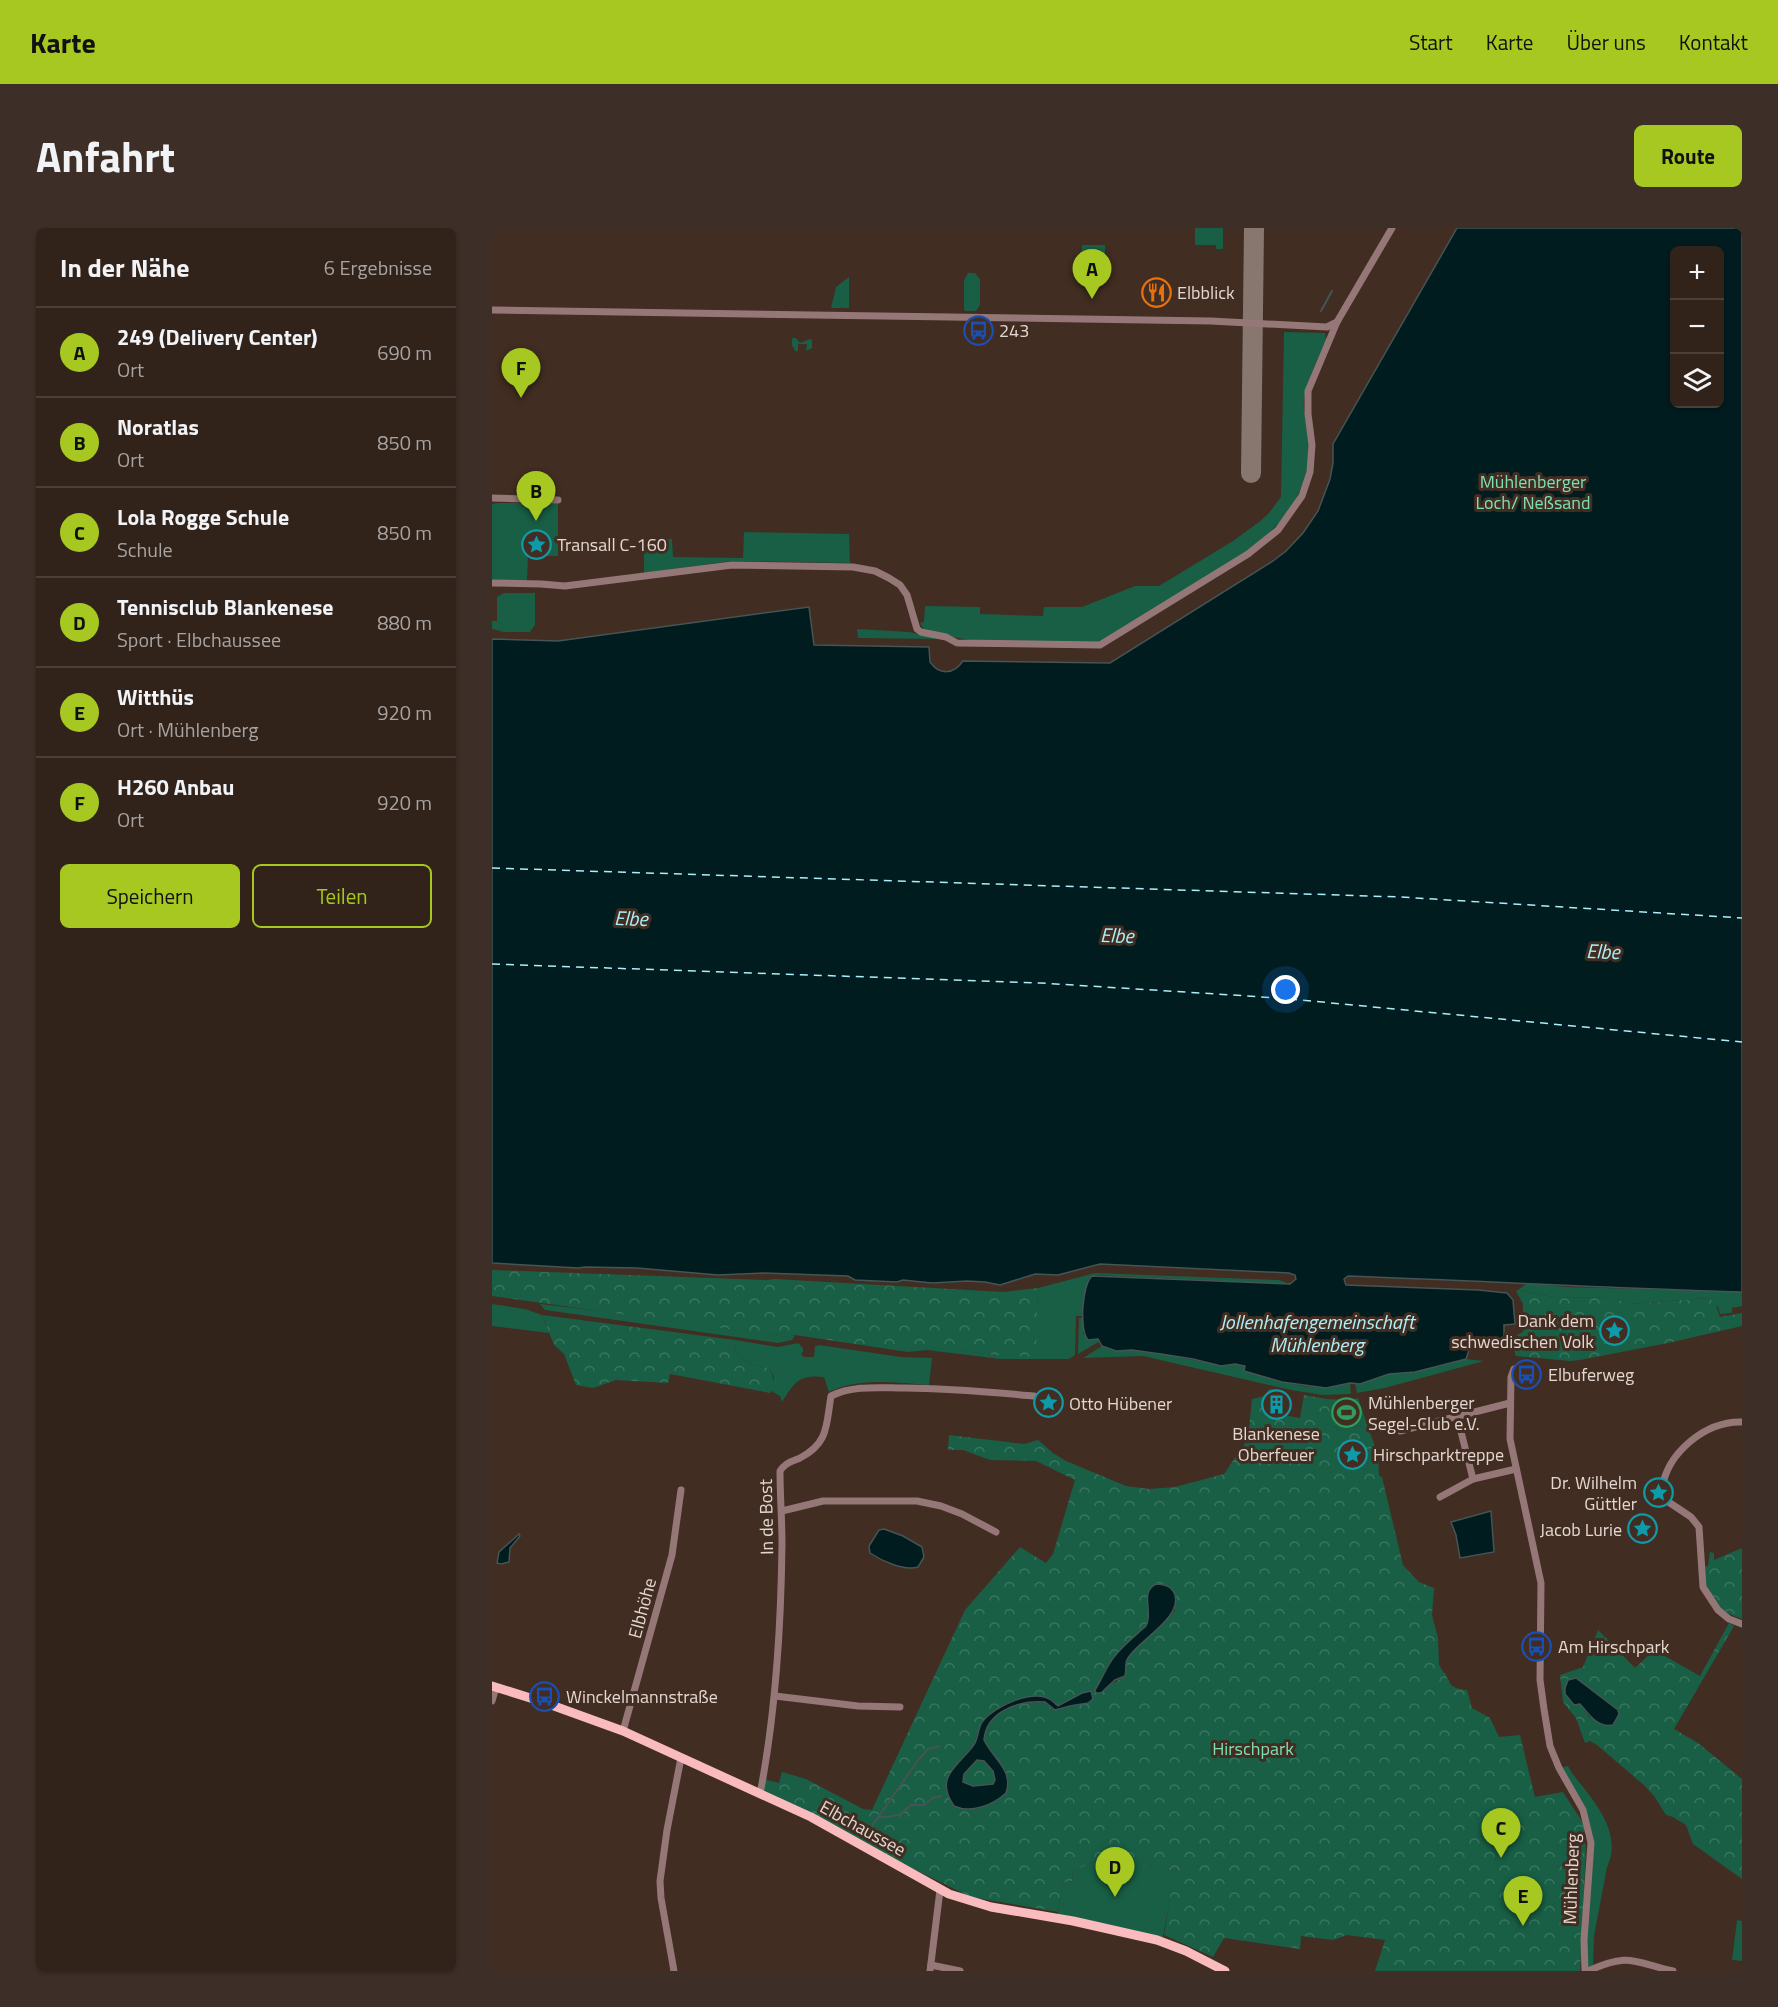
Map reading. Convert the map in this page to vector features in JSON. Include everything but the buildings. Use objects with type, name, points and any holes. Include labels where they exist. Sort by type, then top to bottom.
[{"type":"main road","name":"Elbchaussee","points":[[494,1687],[623,1731],[839,1832],[940,1890],[976,1903],[1157,1940],[1186,1950],[1225,1971]]},
{"type":"street","points":[[492,583],[566,586],[732,564],[854,567],[875,571],[900,585],[907,595],[916,627],[921,632],[946,637],[957,643],[1100,645],[1248,554],[1278,530],[1302,496],[1310,472],[1312,445],[1308,391],[1337,322],[1392,228]]},
{"type":"street","points":[[492,310],[1211,321],[1327,327],[1337,322]]},
{"type":"street","points":[[492,498],[558,500]]},
{"type":"street","name":"Mühlenberg","points":[[1514,1369],[1511,1377],[1510,1439],[1541,1583],[1540,1680],[1550,1746],[1558,1768],[1583,1810],[1591,1843],[1584,1940],[1587,1971]]},
{"type":"street","name":"In de Bost","points":[[760,1794],[775,1696],[781,1604],[780,1471],[786,1464],[810,1453],[825,1435],[831,1396],[844,1390],[869,1388],[936,1388],[1034,1395],[1042,1400]]},
{"type":"street","points":[[1400,1431],[1510,1403]]},
{"type":"street","points":[[1456,1416],[1473,1479]]},
{"type":"street","points":[[1742,1422],[1717,1426],[1685,1445],[1671,1463],[1662,1489],[1667,1502],[1691,1517],[1698,1527],[1703,1587],[1718,1610],[1729,1619],[1742,1624]]},
{"type":"street","points":[[1440,1497],[1473,1479],[1516,1469]]},
{"type":"street","name":"Elbhöhe","points":[[623,1731],[672,1555],[681,1490]]},
{"type":"street","points":[[782,1511],[823,1501],[917,1501],[962,1514],[996,1532]]},
{"type":"street","points":[[492,1701],[494,1687]]},
{"type":"street","points":[[775,1696],[858,1706],[900,1707]]},
{"type":"street","points":[[674,1971],[660,1881],[681,1758]]},
{"type":"street","points":[[940,1890],[931,1968],[960,1971]]},
{"type":"street","points":[[1587,1971],[1623,1959],[1632,1959],[1673,1971]]},
{"type":"green space","points":[[1195,228],[1223,228],[1223,249],[1216,249],[1216,245],[1195,245]]},
{"type":"green space","points":[[1082,245],[1105,245],[1105,265],[1081,265]]},
{"type":"green space","points":[[968,273],[975,273],[980,279],[980,305],[976,311],[965,311],[964,309],[964,280]]},
{"type":"green space","points":[[849,277],[849,308],[831,308],[836,287]]},
{"type":"green space","points":[[1284,332],[1325,333],[1326,340],[1305,393],[1304,412],[1310,442],[1309,460],[1300,492],[1292,506],[1271,531],[1245,553],[1099,642],[969,640],[926,632],[920,623],[924,622],[925,606],[980,607],[980,614],[1043,616],[1044,607],[1082,607],[1135,586],[1159,586],[1233,541],[1259,522],[1281,497]]},
{"type":"green space","points":[[792,338],[796,338],[800,343],[812,340],[812,348],[806,351],[807,344],[798,344],[798,351],[795,351]]},
{"type":"green space","points":[[558,503],[558,556],[528,556],[527,581],[492,580],[492,504]]},
{"type":"green space","points":[[744,532],[849,534],[850,563],[732,561],[644,573],[644,539],[653,549],[665,539],[672,539],[673,557],[743,558]]},
{"type":"green space","points":[[504,593],[535,593],[535,625],[530,632],[504,632],[492,629],[492,621],[497,621],[497,597]]},
{"type":"green space","points":[[857,629],[909,632],[938,639],[858,638]]},
{"type":"green space","points":[[492,1270],[774,1279],[1004,1292],[1038,1288],[1036,1357],[994,1355],[930,1347],[916,1348],[908,1352],[492,1296]]},
{"type":"green space","points":[[1095,1273],[1279,1280],[1290,1284],[1096,1275],[1089,1278],[1085,1289],[1083,1316],[1076,1316],[1075,1355],[1069,1359],[1000,1359],[927,1350],[908,1352],[925,1346],[994,1355],[1037,1311],[1038,1288]]},
{"type":"green space","points":[[1527,1283],[1567,1287],[1742,1292],[1742,1306],[1732,1308],[1732,1313],[1720,1314],[1718,1307],[1707,1298],[1631,1304],[1612,1298],[1553,1297],[1518,1290]]},
{"type":"green space","points":[[1516,1291],[1553,1297],[1612,1298],[1631,1304],[1707,1298],[1715,1302],[1720,1317],[1742,1313],[1742,1326],[1580,1360],[1516,1356],[1513,1342],[1516,1336],[1523,1332],[1523,1304]]},
{"type":"green space","points":[[492,1304],[525,1309],[542,1315],[549,1333],[492,1326]]},
{"type":"green space","points":[[540,1304],[786,1337],[795,1335],[792,1340],[778,1343],[545,1310]]},
{"type":"green space","points":[[542,1315],[735,1340],[736,1353],[740,1357],[750,1363],[769,1368],[773,1377],[773,1387],[770,1393],[670,1374],[668,1383],[616,1380],[593,1388],[576,1385],[564,1354],[554,1345]]},
{"type":"green space","points":[[1079,1318],[1083,1318],[1083,1334],[1100,1341],[1078,1354]]},
{"type":"green space","points":[[735,1340],[778,1347],[798,1343],[803,1348],[801,1354],[804,1357],[814,1357],[815,1346],[819,1345],[901,1357],[932,1358],[929,1385],[866,1383],[841,1387],[829,1392],[824,1377],[816,1376],[798,1381],[782,1402],[780,1396],[771,1391],[774,1377],[769,1368],[750,1363],[740,1357],[736,1353]]},
{"type":"green space","points":[[1102,1346],[1116,1351],[1144,1351],[1226,1366],[1235,1364],[1245,1366],[1245,1371],[1307,1387],[1333,1387],[1350,1383],[1351,1394],[1323,1395],[1291,1390],[1143,1356],[1083,1358]]},
{"type":"green space","points":[[1466,1359],[1484,1361],[1385,1388],[1357,1393],[1355,1383],[1360,1384],[1389,1374],[1415,1372]]},
{"type":"green space","name":"Hirschpark","points":[[1269,1389],[1284,1391],[1283,1396],[1286,1402],[1283,1415],[1300,1418],[1304,1395],[1327,1399],[1337,1431],[1367,1424],[1378,1455],[1379,1476],[1382,1477],[1403,1565],[1419,1582],[1434,1588],[1432,1615],[1438,1638],[1439,1665],[1453,1686],[1467,1690],[1472,1708],[1490,1718],[1499,1737],[1520,1735],[1535,1797],[1563,1792],[1583,1823],[1586,1849],[1580,1971],[1375,1971],[1385,1940],[1347,1935],[1333,1940],[1301,1936],[1300,1949],[1224,1938],[1213,1957],[1164,1935],[1174,1871],[1103,1858],[1073,1871],[1072,1881],[1063,1883],[1058,1912],[971,1897],[760,1794],[763,1779],[779,1783],[782,1772],[806,1779],[863,1809],[872,1810],[965,1610],[1020,1547],[1046,1563],[1053,1554],[1075,1480],[1036,1461],[990,1460],[963,1450],[948,1450],[949,1435],[1024,1444],[1038,1440],[1066,1461],[1126,1486],[1149,1489],[1175,1487],[1224,1474],[1248,1439],[1252,1399],[1265,1396]],"holes":[[[1175,1593],[1175,1610],[1128,1656],[1125,1662],[1125,1676],[1095,1690],[1114,1657],[1146,1626],[1150,1618],[1147,1599]],[[1050,1699],[1057,1706],[1080,1705],[1052,1709],[1045,1702],[1016,1704],[995,1716],[988,1725],[984,1740],[997,1759],[999,1798],[977,1808],[963,1809],[959,1761],[974,1744],[981,1723],[1006,1703]]]},
{"type":"green space","name":"Mühlenberger Segel-Club e.V.","points":[[1358,1398],[1367,1424],[1337,1431],[1327,1399]]},
{"type":"green space","points":[[1742,1548],[1742,1619],[1723,1611],[1712,1601],[1705,1588],[1702,1567],[1708,1566],[1710,1552],[1714,1553],[1714,1560]]},
{"type":"green space","points":[[1729,1623],[1734,1626],[1674,1729],[1698,1743],[1742,1779],[1742,1879],[1693,1844],[1686,1825],[1666,1815],[1645,1786],[1597,1745],[1590,1741],[1585,1743],[1576,1718],[1563,1702],[1560,1675],[1583,1667],[1598,1630],[1635,1668],[1654,1650],[1700,1676]],"holes":[[[1582,1682],[1597,1694],[1590,1718],[1580,1704],[1571,1702],[1569,1698]]]},
{"type":"green space","points":[[976,1760],[984,1761],[993,1771],[995,1780],[993,1784],[973,1786],[963,1782],[964,1774]]},
{"type":"green space","points":[[1568,1766],[1596,1805],[1609,1829],[1612,1841],[1594,1936],[1593,1969],[1585,1971],[1588,1827],[1559,1768]]},
{"type":"green space","points":[[1103,1858],[1175,1871],[1162,1942],[1057,1918],[1063,1883],[1072,1881],[1073,1871]]},
{"type":"green space","points":[[1737,1920],[1742,1921],[1742,1961],[1732,1960]]},
{"type":"water","points":[[1457,228],[1742,228],[1742,1292],[1348,1276],[1344,1279],[1346,1285],[1507,1293],[1513,1300],[1515,1324],[1504,1325],[1504,1341],[1496,1345],[1470,1347],[1466,1359],[1415,1372],[1389,1374],[1360,1384],[1350,1383],[1326,1388],[1282,1382],[1244,1371],[1245,1366],[1235,1364],[1221,1366],[1161,1354],[1132,1350],[1116,1351],[1102,1346],[1098,1339],[1088,1340],[1085,1335],[1084,1298],[1092,1276],[1290,1284],[1296,1279],[1295,1275],[1289,1273],[1100,1264],[1058,1275],[1035,1274],[1000,1285],[967,1281],[932,1283],[903,1280],[897,1282],[855,1280],[848,1276],[764,1273],[718,1275],[637,1268],[578,1268],[492,1263],[492,639],[558,641],[809,607],[814,645],[929,647],[930,662],[938,670],[947,672],[955,669],[963,661],[1110,663],[1286,551],[1303,533],[1318,511],[1330,479],[1333,444]]},
{"type":"water","points":[[1491,1511],[1494,1552],[1460,1558],[1451,1522]]},
{"type":"water","points":[[884,1529],[903,1536],[922,1547],[924,1557],[918,1567],[899,1566],[870,1553],[869,1546],[879,1530]]},
{"type":"water","points":[[519,1534],[520,1536],[510,1548],[509,1562],[497,1563],[499,1552]]},
{"type":"water","points":[[1156,1584],[1167,1586],[1174,1592],[1175,1604],[1172,1612],[1133,1651],[1126,1662],[1125,1676],[1115,1680],[1101,1693],[1096,1693],[1095,1690],[1114,1657],[1146,1626],[1149,1615],[1148,1592]]},
{"type":"water","points":[[1576,1678],[1618,1710],[1619,1714],[1613,1725],[1598,1722],[1580,1704],[1574,1705],[1565,1694],[1568,1680]]},
{"type":"water","points":[[1091,1691],[1093,1699],[1088,1703],[1055,1710],[1045,1702],[1025,1703],[1006,1709],[998,1715],[986,1730],[984,1740],[1005,1771],[1008,1785],[1006,1793],[995,1801],[974,1809],[954,1806],[948,1796],[947,1780],[950,1773],[975,1743],[981,1724],[989,1715],[1025,1697],[1044,1697],[1058,1706],[1082,1693]],"holes":[[[977,1760],[984,1761],[993,1771],[995,1780],[993,1784],[973,1786],[963,1782],[964,1774]]]},
{"type":"waterway","points":[[1321,311],[1332,291]]},
{"type":"waterway","points":[[872,1826],[919,1759],[928,1749],[940,1746]]},
{"type":"waterway","points":[[878,1817],[901,1814],[911,1805],[924,1805],[933,1798],[941,1796]]},
{"type":"ferry route","points":[[492,868],[1400,897],[1742,918]]},
{"type":"ferry route","points":[[492,964],[1041,983],[1279,998],[1742,1042]]},
{"type":"taxiway","points":[[1251,473],[1254,228]]},
{"type":"place","name":"Elbblick","points":[[1156,292]]},
{"type":"place","name":"249 (Delivery Center)","points":[[1092,299]]},
{"type":"place","name":"243","points":[[978,330]]},
{"type":"place","name":"H260 Anbau","points":[[521,398]]},
{"type":"place","name":"Noratlas","points":[[536,521]]},
{"type":"place","name":"Transall C-160","points":[[536,544]]},
{"type":"place","name":"Dank dem schwedischen Volk","points":[[1615,1330]]},
{"type":"place","name":"Elbuferweg","points":[[1527,1374]]},
{"type":"place","name":"Otto Hübener","points":[[1048,1403]]},
{"type":"place","name":"Blankenese Oberfeuer","points":[[1276,1404]]},
{"type":"place","name":"Mühlenberger Segel-Club e.V.","points":[[1347,1412]]},
{"type":"place","name":"Hirschparktreppe","points":[[1352,1454]]},
{"type":"place","name":"Dr. Wilhelm Güttler","points":[[1658,1492]]},
{"type":"place","name":"Jacob Lurie","points":[[1643,1529]]},
{"type":"place","name":"Am Hirschpark","points":[[1537,1646]]},
{"type":"place","name":"Winckelmannstraße","points":[[545,1696]]},
{"type":"place","name":"Lola Rogge Schule","points":[[1501,1858]]},
{"type":"place","name":"Tennisclub Blankenese","points":[[1115,1897]]},
{"type":"place","name":"Witthüs","points":[[1523,1926]]},
{"type":"park label","name":"Mühlenberger Loch/ Neßsand","points":[[1533,491]]},
{"type":"water label","name":"Elbe","points":[[631,918]]},
{"type":"water label","name":"Elbe","points":[[1117,935]]},
{"type":"water label","name":"Elbe","points":[[1603,951]]},
{"type":"water label","name":"Jollenhafengemeinschaft Mühlenberg","points":[[1317,1332]]}]
